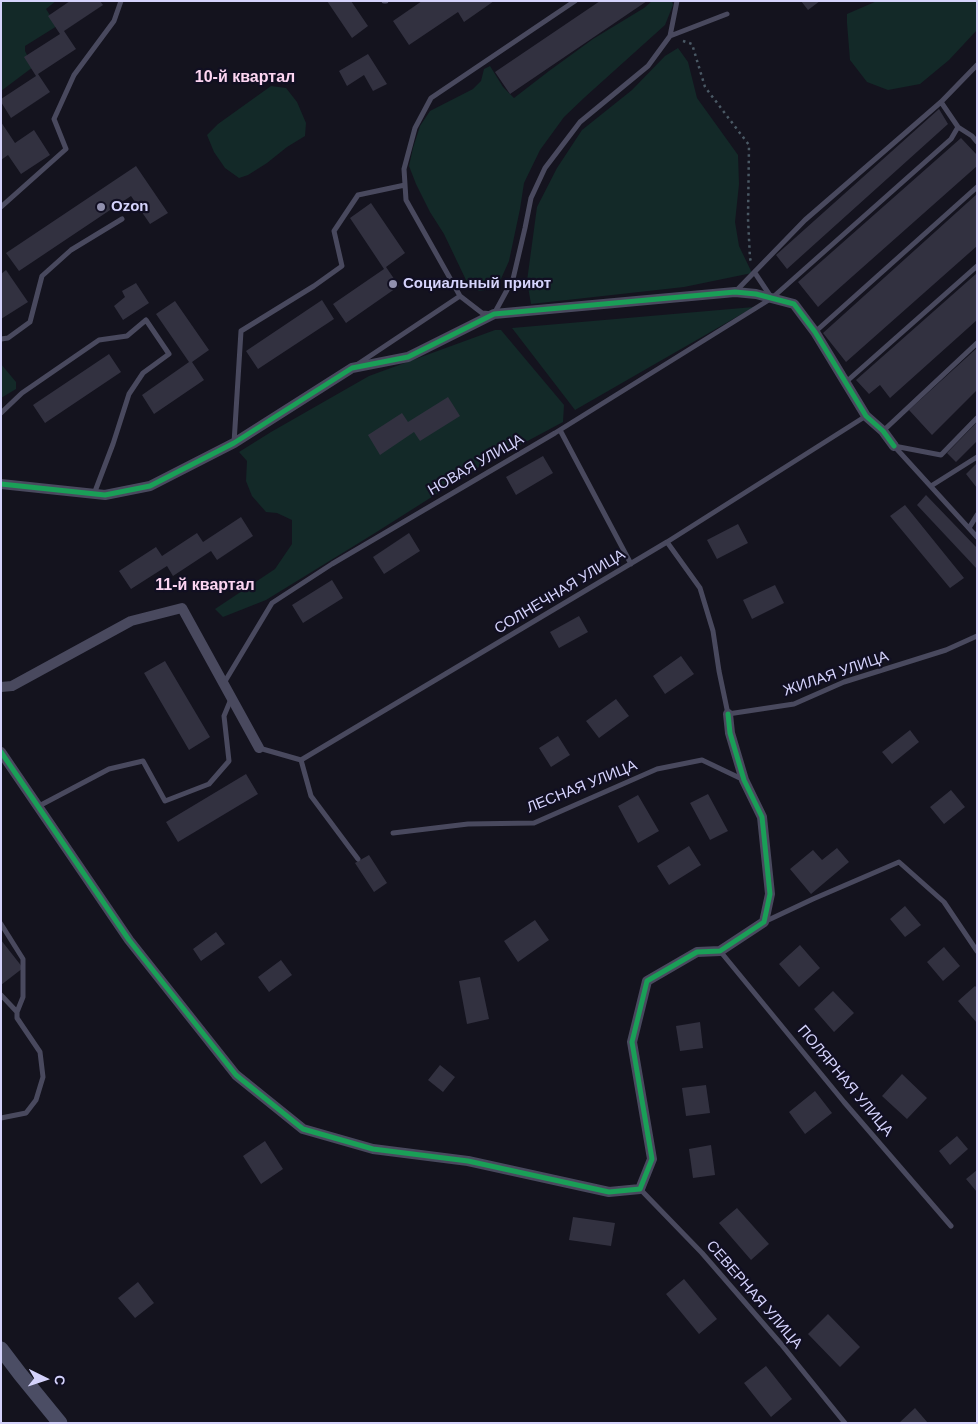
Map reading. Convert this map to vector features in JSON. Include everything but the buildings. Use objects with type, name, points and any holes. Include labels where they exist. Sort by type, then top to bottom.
[{"type":"main road","points":[[1,1348],[60,1423]]},
{"type":"street","points":[[1,484],[105,495],[150,486],[234,443],[352,368],[408,357],[494,314],[735,292],[756,294],[794,304],[815,332],[866,416],[884,430],[894,446]]},
{"type":"street","points":[[1,687],[12,686],[131,621],[182,608],[259,748]]},
{"type":"street","points":[[1,752],[129,940],[236,1075],[303,1129],[373,1149],[468,1161],[609,1192],[640,1189],[652,1159],[632,1042],[647,981],[698,952],[720,951],[764,922],[770,894],[762,817],[744,780],[730,733],[728,714]]},
{"type":"lane","points":[[1,207],[66,149],[54,120],[74,75],[114,21],[122,1]]},
{"type":"lane","points":[[574,1],[431,98],[415,128],[404,169],[406,200],[460,296],[482,313],[494,314],[514,279],[531,198],[546,168],[580,122],[648,66],[670,36],[677,1]]},
{"type":"lane","points":[[670,36],[727,14]]},
{"type":"lane","points":[[735,292],[805,220],[941,102],[977,65]]},
{"type":"lane","points":[[941,102],[958,127],[972,136],[977,142]]},
{"type":"lane","name":"НОВАЯ УЛИЦА","points":[[224,684],[272,603],[332,564],[560,430],[772,298],[951,140],[958,127]]},
{"type":"lane","points":[[234,443],[241,331],[314,286],[342,266],[334,230],[358,196],[405,185]]},
{"type":"lane","points":[[815,332],[977,187]]},
{"type":"lane","points":[[1,339],[8,338],[30,322],[42,276],[71,250],[122,219]]},
{"type":"lane","points":[[846,382],[977,266]]},
{"type":"lane","points":[[755,273],[772,298]]},
{"type":"lane","points":[[352,368],[460,296]]},
{"type":"lane","points":[[1,413],[22,393],[99,340],[127,336],[146,320],[169,354],[143,372],[128,394],[113,444],[94,494]]},
{"type":"lane","points":[[884,430],[977,343]]},
{"type":"lane","name":"СОЛНЕЧНАЯ УЛИЦА","points":[[301,760],[631,564],[866,416]]},
{"type":"lane","points":[[894,446],[941,455],[977,418]]},
{"type":"lane","points":[[560,430],[631,564]]},
{"type":"lane","points":[[894,446],[977,536]]},
{"type":"lane","points":[[931,486],[977,457]]},
{"type":"lane","points":[[969,528],[977,516]]},
{"type":"lane","points":[[969,528],[977,528]]},
{"type":"lane","points":[[667,542],[700,588],[713,631],[728,714]]},
{"type":"lane","name":"ЖИЛАЯ УЛИЦА","points":[[728,714],[794,704],[844,682],[946,650],[977,636]]},
{"type":"lane","points":[[39,806],[109,769],[143,761],[165,801],[209,784],[229,761],[224,716],[232,697]]},
{"type":"lane","points":[[259,748],[301,760],[311,796],[358,859]]},
{"type":"lane","name":"ЛЕСНАЯ УЛИЦА","points":[[393,833],[468,824],[534,823],[657,769],[702,760],[744,780]]},
{"type":"lane","points":[[764,922],[899,862],[944,902],[977,951]]},
{"type":"lane","points":[[1,924],[23,958],[23,997],[17,1012],[18,1018],[40,1052],[43,1077],[36,1100],[26,1113],[1,1118]]},
{"type":"lane","name":"ПОЛЯРНАЯ УЛИЦА","points":[[720,951],[844,1102],[951,1226]]},
{"type":"lane","points":[[1,995],[17,1012]]},
{"type":"lane","name":"СЕВЕРНАЯ УЛИЦА","points":[[640,1189],[714,1267],[781,1344],[844,1423]]},
{"type":"path","points":[[670,36],[692,44],[706,87],[749,145],[748,229],[750,258],[755,273]]},
{"type":"green space","points":[[1,1],[56,1],[46,9],[57,26],[25,46],[25,51],[33,67],[1,91]]},
{"type":"green space","points":[[652,1],[672,1],[673,5],[665,25],[564,117],[540,150],[524,183],[509,261],[500,281],[491,289],[479,291],[466,280],[444,234],[416,184],[409,166],[420,126],[430,111],[473,89],[481,81],[484,69],[490,66],[503,87],[514,98],[593,39],[644,8]]},
{"type":"green space","points":[[877,1],[977,1],[977,30],[949,60],[920,84],[888,90],[867,82],[850,60],[847,14]]},
{"type":"green space","points":[[678,48],[688,62],[697,98],[738,155],[739,184],[735,222],[739,246],[752,273],[684,287],[531,304],[527,281],[537,207],[557,168],[582,130],[632,90],[665,56]]},
{"type":"green space","points":[[271,86],[286,88],[297,102],[306,123],[305,136],[267,163],[248,175],[239,178],[225,168],[214,152],[207,135],[218,124]]},
{"type":"green space","points":[[754,307],[575,410],[512,328]]},
{"type":"green space","points":[[495,330],[501,330],[564,405],[563,422],[479,467],[266,600],[223,617],[215,609],[275,569],[292,544],[292,520],[277,513],[266,512],[252,496],[246,481],[247,461],[239,452],[369,376]]},
{"type":"green space","points":[[1,364],[16,382],[16,389],[1,398]]},
{"type":"cycle path","points":[[1,484],[105,495],[150,486],[234,443],[352,368],[408,357],[494,314],[735,292],[756,294],[794,304],[815,332],[866,416],[883,431],[894,446]]},
{"type":"cycle path","points":[[1,752],[129,940],[236,1075],[303,1129],[373,1149],[468,1161],[609,1192],[640,1189],[652,1159],[632,1042],[647,981],[697,952],[720,951],[764,922],[770,894],[762,817],[744,780],[730,733],[728,714]]},
{"type":"place","name":"Ozon","points":[[101,207]]},
{"type":"place","name":"Социальный приют","points":[[393,284]]},
{"type":"district","name":"10-й квартал","points":[[245,78]]},
{"type":"district","name":"11-й квартал","points":[[205,586]]}]
